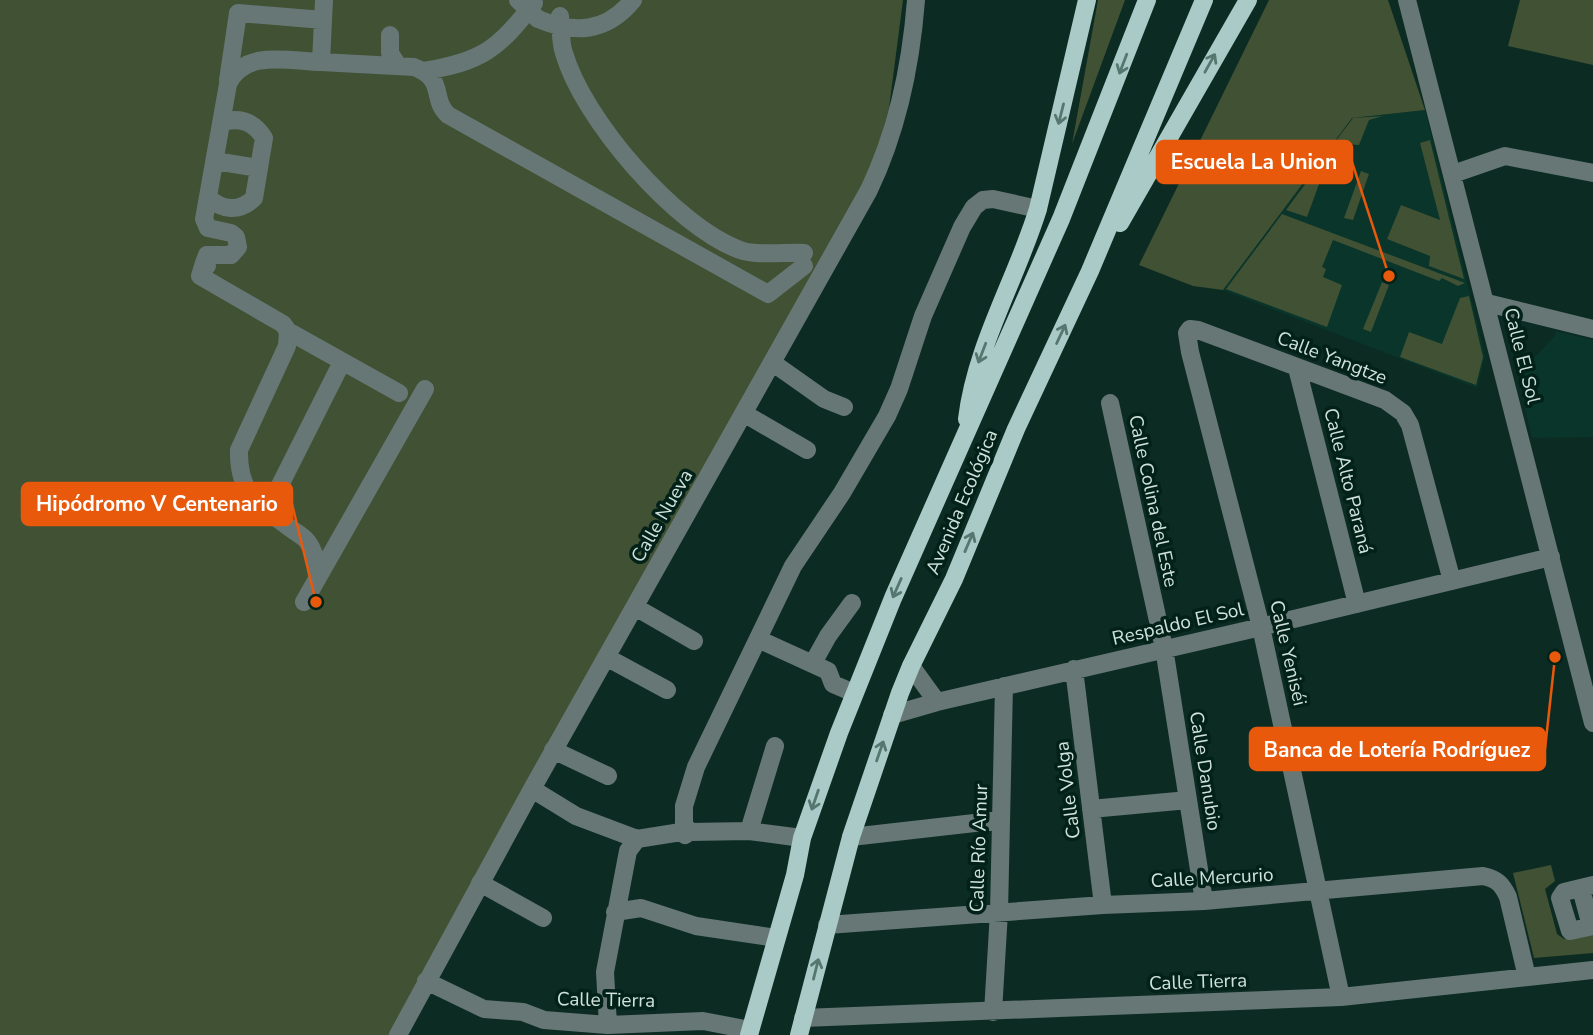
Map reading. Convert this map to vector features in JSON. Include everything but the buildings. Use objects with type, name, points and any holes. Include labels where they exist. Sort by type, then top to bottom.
[{"type":"main road","points":[[964,440],[969,400],[979,360],[1038,209],[1087,0]]},
{"type":"main road","name":"Avenida Ecológica","points":[[750,1032],[795,875],[802,838],[854,693],[893,598],[1061,219],[1147,0]]},
{"type":"main road","name":"Avenida Ecológica","points":[[801,1027],[851,837],[911,666],[954,579],[1016,429],[1090,271],[1203,0]]},
{"type":"main road","points":[[1090,271],[1248,0]]},
{"type":"street","points":[[321,62],[324,0]]},
{"type":"street","points":[[423,71],[462,63],[487,52],[509,35],[530,7],[560,22],[582,29],[604,23],[624,11],[633,0]]},
{"type":"street","name":"Calle Nueva","points":[[398,1035],[553,750],[774,363],[876,175],[895,123],[909,58],[916,0]]},
{"type":"street","name":"Calle El Sol","points":[[1407,0],[1592,717]]},
{"type":"street","points":[[317,578],[315,559],[307,541],[253,500],[246,491],[239,465],[239,450],[285,352],[288,331],[284,324],[200,276],[207,255],[232,256],[238,247],[236,237],[231,233],[213,231],[205,224],[238,13],[323,20]]},
{"type":"street","points":[[228,84],[233,73],[242,65],[254,61],[414,67],[436,83],[442,110],[448,115],[768,294],[804,260],[743,251],[714,236],[643,178],[595,115],[572,74],[563,52],[560,22]]},
{"type":"street","points":[[390,35],[391,58],[398,66]]},
{"type":"street","points":[[208,197],[216,205],[226,208],[236,208],[254,198],[264,138],[258,130],[242,120],[222,122]]},
{"type":"street","points":[[1453,174],[1505,156],[1593,173]]},
{"type":"street","points":[[215,161],[259,168]]},
{"type":"street","points":[[685,830],[686,796],[696,767],[793,566],[842,493],[887,416],[899,389],[923,316],[962,227],[974,207],[983,200],[993,199],[1038,209]]},
{"type":"street","points":[[1487,303],[1593,329]]},
{"type":"street","name":"Calle Yeniséi","points":[[1198,330],[1190,329],[1188,333],[1191,352],[1261,627],[1341,997]]},
{"type":"street","name":"Calle Yangtze","points":[[1198,330],[1385,400],[1403,413],[1410,425],[1451,581]]},
{"type":"street","points":[[288,331],[399,393]]},
{"type":"street","points":[[267,511],[342,362]]},
{"type":"street","points":[[774,363],[824,399],[844,407]]},
{"type":"street","name":"Calle Alto Paraná","points":[[1297,368],[1357,604]]},
{"type":"street","points":[[304,602],[425,388]]},
{"type":"street","name":"Calle Colina del Este","points":[[1110,403],[1164,648]]},
{"type":"street","points":[[744,414],[807,450]]},
{"type":"street","name":"Respaldo El Sol","points":[[892,715],[1074,669],[1551,557]]},
{"type":"street","points":[[813,663],[828,636],[852,603]]},
{"type":"street","points":[[635,607],[694,641]]},
{"type":"street","points":[[758,639],[829,671],[833,684],[854,693]]},
{"type":"street","name":"Calle Danubio","points":[[1164,648],[1204,901]]},
{"type":"street","points":[[607,657],[667,690]]},
{"type":"street","points":[[911,666],[937,702]]},
{"type":"street","name":"Calle Volga","points":[[1074,669],[1103,905]]},
{"type":"street","name":"Calle Río Amur","points":[[993,1012],[999,912],[1004,686]]},
{"type":"street","points":[[749,831],[775,746]]},
{"type":"street","points":[[553,750],[608,775]]},
{"type":"street","points":[[532,789],[576,816],[637,839],[685,830],[749,831],[802,838]]},
{"type":"street","points":[[1091,809],[1188,800]]},
{"type":"street","points":[[851,837],[1001,820]]},
{"type":"street","points":[[608,1025],[605,972],[628,851],[637,839]]},
{"type":"street","name":"Calle Mercurio","points":[[827,925],[1103,905],[1204,901],[1483,876],[1494,878],[1502,885],[1508,897],[1528,977]]},
{"type":"street","points":[[480,883],[543,918]]},
{"type":"street","points":[[1587,887],[1561,895],[1569,929],[1572,931],[1592,926]]},
{"type":"street","points":[[615,912],[641,908],[696,926],[776,938]]},
{"type":"street","name":"Calle Tierra","points":[[801,1027],[993,1012],[1341,997],[1593,970]]},
{"type":"street","name":"Calle Tierra","points":[[426,981],[484,1009],[523,1012],[581,1029],[608,1025],[703,1021],[750,1032]]},
{"type":"shaded area","points":[[0,0],[903,0],[889,108],[872,170],[391,1035],[0,1035]]},
{"type":"shaded area","points":[[1098,0],[1125,0],[1072,144]]},
{"type":"shaded area","points":[[1269,0],[1388,0],[1425,110],[1352,118],[1223,290],[1193,286],[1139,265]]},
{"type":"shaded area","points":[[1520,0],[1593,0],[1593,65],[1508,46]]},
{"type":"shaded area","points":[[1425,110],[1485,356],[1477,388],[1223,290],[1352,118]]},
{"type":"shaded area","points":[[1383,116],[1369,120],[1359,145],[1334,143],[1353,118]]},
{"type":"shaded area","points":[[1430,140],[1464,279],[1429,266],[1430,256],[1387,239],[1401,205],[1440,220],[1420,143]]},
{"type":"shaded area","points":[[1328,153],[1330,154],[1307,217],[1286,210]]},
{"type":"shaded area","points":[[1361,171],[1369,174],[1353,220],[1344,218]]},
{"type":"shaded area","points":[[1282,214],[1465,283],[1458,286],[1442,278],[1439,281],[1333,240],[1322,267],[1326,269],[1323,277],[1342,285],[1327,327],[1226,289]]},
{"type":"shaded area","points":[[1382,282],[1389,285],[1371,332],[1363,329]]},
{"type":"shaded area","points":[[1469,296],[1483,357],[1476,385],[1400,357],[1409,332],[1442,344],[1460,298]]},
{"type":"shaded area","points":[[1555,331],[1593,340],[1593,437],[1532,438],[1520,387],[1521,363],[1527,365],[1555,336]]},
{"type":"shaded area","points":[[1551,865],[1555,881],[1545,889],[1557,934],[1564,939],[1593,933],[1593,953],[1534,958],[1513,873]]},
{"type":"place","name":"Escuela La Union","points":[[1389,276]]},
{"type":"place","name":"Hipódromo V Centenario","points":[[316,602]]},
{"type":"place","name":"Banca de Lotería Rodríguez","points":[[1555,657]]}]
